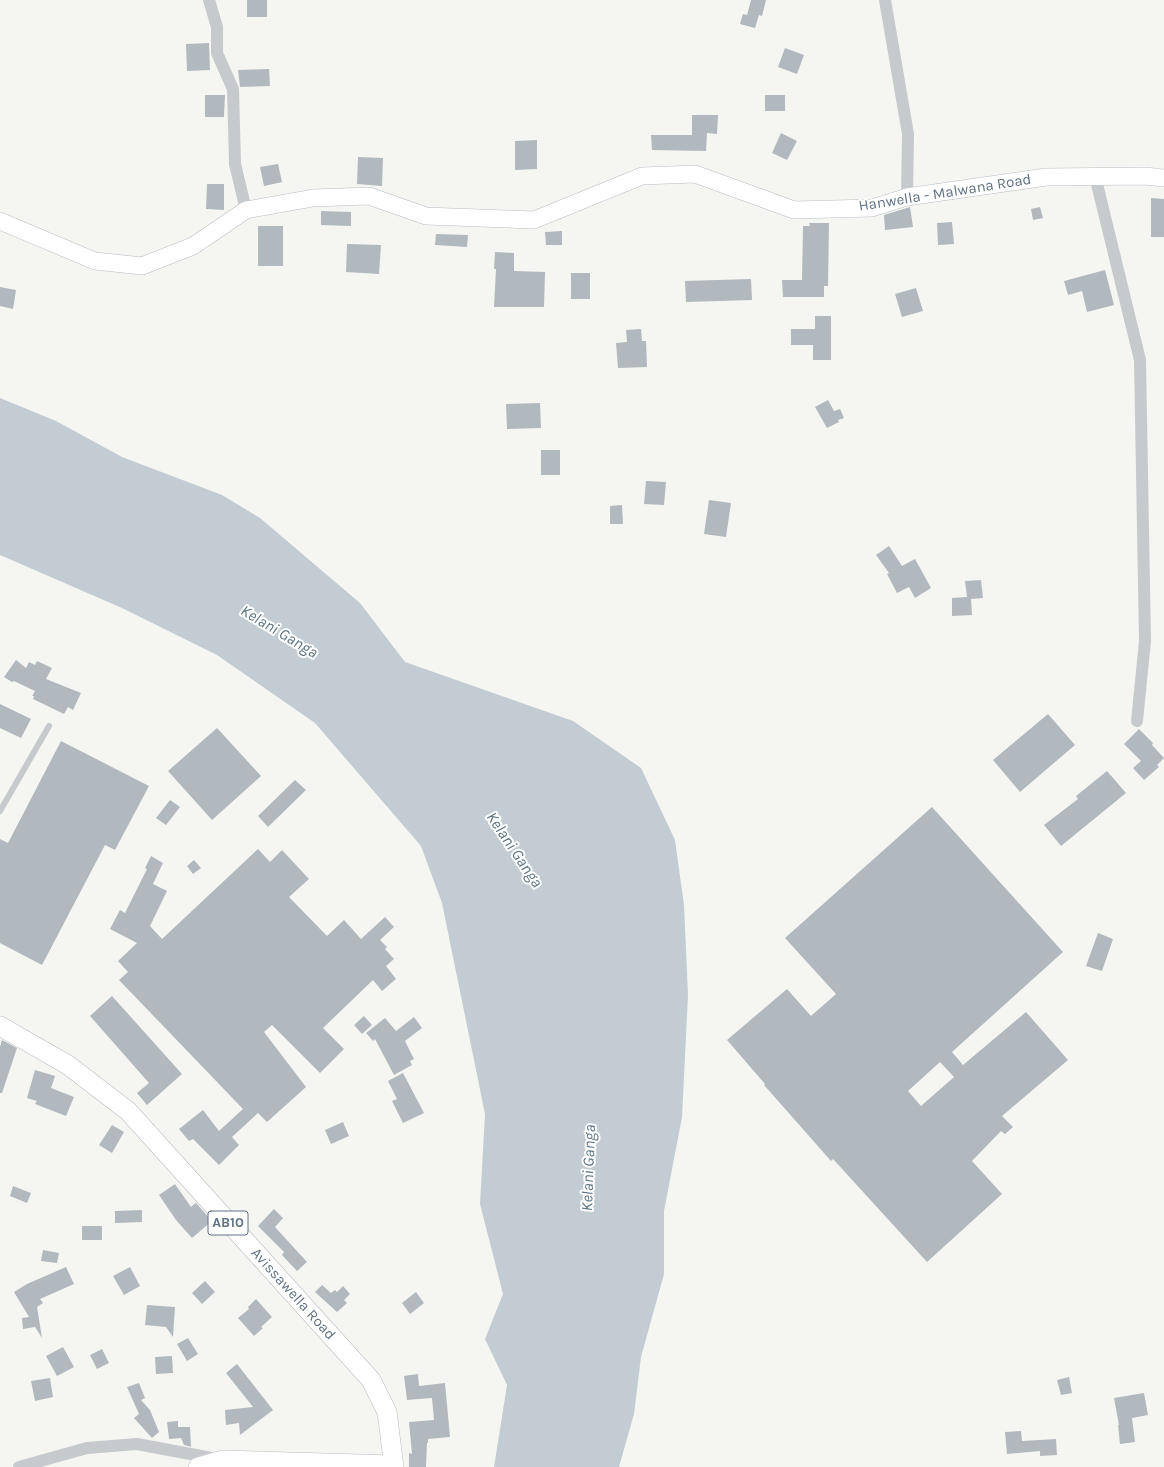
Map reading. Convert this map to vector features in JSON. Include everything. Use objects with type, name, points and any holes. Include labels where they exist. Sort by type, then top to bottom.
[{"type":"main road","name":"Avissawella Road","points":[[0,1026],[68,1065],[128,1111],[371,1380],[387,1412],[394,1466]]},
{"type":"main road","points":[[198,1467],[222,1460],[394,1466]]},
{"type":"street","points":[[209,0],[217,27],[218,53],[233,89],[235,164],[246,210]]},
{"type":"street","points":[[885,0],[908,134],[907,197]]},
{"type":"street","name":"Hanwella - Malwana Road","points":[[0,221],[95,262],[142,266],[193,246],[246,210],[313,198],[369,196],[426,216],[534,220],[642,176],[695,174],[794,210],[872,208],[907,197],[1046,177],[1145,176],[1164,178]]},
{"type":"street","points":[[1094,176],[1140,360],[1145,641],[1137,721]]},
{"type":"street","points":[[19,1467],[86,1448],[137,1444],[222,1460]]},
{"type":"lane","points":[[0,811],[49,726]]},
{"type":"water","name":"Kelani Ganga","points":[[0,398],[56,421],[122,457],[222,495],[260,518],[360,603],[405,662],[573,721],[641,768],[675,840],[684,905],[688,995],[682,1117],[664,1211],[664,1274],[641,1357],[634,1414],[619,1467],[494,1467],[507,1385],[485,1339],[503,1294],[480,1204],[485,1114],[442,903],[421,846],[315,723],[217,655],[122,608],[0,555]]},
{"type":"building","points":[[247,0],[267,0],[267,17],[247,17]]},
{"type":"building","points":[[751,0],[766,0],[762,16],[759,15],[755,28],[740,24],[743,14],[747,15]]},
{"type":"building","points":[[209,43],[210,70],[187,71],[186,44]]},
{"type":"building","points":[[785,48],[804,55],[797,74],[778,67]]},
{"type":"building","points":[[269,69],[270,86],[240,87],[238,70]]},
{"type":"building","points":[[205,95],[225,95],[224,117],[205,117]]},
{"type":"building","points":[[765,95],[785,95],[785,111],[765,111]]},
{"type":"building","points":[[692,115],[718,115],[717,134],[707,133],[706,151],[652,150],[651,135],[692,135]]},
{"type":"building","points":[[781,133],[797,141],[787,160],[772,153]]},
{"type":"building","points":[[537,140],[537,169],[515,170],[515,141]]},
{"type":"building","points":[[358,157],[383,158],[382,186],[357,184]]},
{"type":"building","points":[[278,164],[282,182],[264,186],[260,167]]},
{"type":"building","points":[[207,184],[224,184],[224,210],[206,209]]},
{"type":"building","points":[[1151,198],[1164,199],[1164,237],[1151,237]]},
{"type":"building","points":[[910,207],[913,227],[885,230],[884,215]]},
{"type":"building","points":[[1040,207],[1043,218],[1033,220],[1031,209]]},
{"type":"building","points":[[321,211],[351,212],[351,226],[321,225]]},
{"type":"building","points":[[952,222],[954,244],[938,245],[937,223]]},
{"type":"building","points":[[809,223],[829,223],[828,286],[824,286],[824,297],[783,297],[782,280],[802,280],[803,226],[810,226]]},
{"type":"building","points":[[258,226],[283,226],[283,266],[258,266]]},
{"type":"building","points":[[562,231],[562,245],[546,245],[545,232]]},
{"type":"building","points":[[436,234],[468,235],[467,247],[435,245]]},
{"type":"building","points":[[347,244],[381,245],[379,274],[346,272]]},
{"type":"building","points":[[495,252],[514,253],[514,271],[545,272],[544,307],[494,307],[496,269],[494,269]]},
{"type":"building","points":[[1105,270],[1114,305],[1087,312],[1082,291],[1068,295],[1064,281]]},
{"type":"building","points":[[571,273],[590,273],[590,299],[571,299]]},
{"type":"building","points":[[751,279],[752,300],[686,302],[685,281]]},
{"type":"building","points":[[0,287],[16,290],[13,309],[0,306]]},
{"type":"building","points":[[916,288],[923,311],[902,317],[895,294]]},
{"type":"building","points":[[815,316],[831,316],[831,360],[813,360],[813,345],[791,345],[791,329],[815,329]]},
{"type":"building","points":[[641,329],[642,341],[646,341],[647,367],[618,368],[616,343],[627,342],[626,330]]},
{"type":"building","points":[[828,400],[834,411],[840,409],[844,418],[838,420],[839,422],[827,428],[815,407]]},
{"type":"building","points":[[540,403],[541,428],[507,429],[506,404]]},
{"type":"building","points":[[541,450],[560,450],[560,475],[541,475]]},
{"type":"building","points":[[646,481],[666,482],[664,505],[644,504]]},
{"type":"building","points":[[709,500],[731,503],[726,537],[704,534]]},
{"type":"building","points":[[622,505],[623,524],[610,524],[610,506]]},
{"type":"building","points":[[889,546],[902,566],[915,559],[931,588],[915,598],[909,587],[897,593],[887,574],[889,573],[876,555]]},
{"type":"building","points":[[981,580],[983,598],[971,599],[972,615],[952,616],[952,598],[967,597],[965,581]]},
{"type":"building","points":[[16,660],[26,668],[29,662],[35,665],[37,661],[52,668],[46,679],[81,693],[73,710],[68,707],[64,714],[33,699],[34,696],[32,696],[35,691],[14,681],[12,682],[4,677]]},
{"type":"building","points":[[0,704],[31,719],[21,738],[0,728]]},
{"type":"building","points":[[1048,714],[1075,745],[1020,792],[993,760]]},
{"type":"building","points":[[217,728],[261,776],[212,820],[168,771]]},
{"type":"building","points":[[1139,729],[1153,743],[1152,745],[1164,758],[1157,765],[1159,767],[1144,780],[1133,768],[1141,761],[1124,744]]},
{"type":"building","points":[[61,741],[149,786],[115,850],[105,845],[42,965],[0,943],[0,839],[8,843]]},
{"type":"building","points":[[1107,771],[1126,793],[1061,846],[1044,825],[1078,799],[1076,796]]},
{"type":"building","points":[[295,780],[306,790],[268,827],[258,816]]},
{"type":"building","points":[[170,800],[180,807],[166,825],[156,818]]},
{"type":"building","points":[[932,807],[1063,952],[952,1052],[963,1065],[1026,1012],[1068,1060],[1002,1116],[1013,1127],[1005,1134],[1001,1131],[972,1161],[1002,1194],[927,1262],[833,1159],[831,1161],[764,1085],[765,1084],[727,1040],[787,989],[811,1016],[836,994],[785,938]],"holes":[[[940,1062],[954,1077],[921,1106],[908,1091]]]},
{"type":"building","points":[[258,849],[270,862],[282,850],[309,879],[289,897],[327,936],[344,920],[361,939],[385,917],[394,927],[380,940],[387,947],[385,949],[394,959],[386,966],[396,979],[382,991],[373,980],[323,1028],[344,1049],[320,1073],[272,1025],[264,1032],[306,1087],[267,1122],[258,1113],[232,1137],[239,1145],[219,1165],[193,1139],[189,1141],[179,1129],[203,1110],[219,1131],[243,1109],[119,980],[128,972],[118,961],[137,943],[110,929],[120,910],[125,913],[147,869],[145,868],[151,856],[163,863],[153,884],[167,891],[150,926],[162,939]]},
{"type":"building","points":[[194,860],[201,868],[193,874],[187,866]]},
{"type":"building","points":[[1098,933],[1113,939],[1102,971],[1086,966]]},
{"type":"building","points":[[112,996],[182,1074],[147,1105],[137,1093],[149,1083],[90,1016]]},
{"type":"building","points":[[364,1016],[372,1025],[362,1034],[354,1025]]},
{"type":"building","points":[[414,1017],[422,1028],[405,1041],[414,1059],[410,1061],[412,1065],[394,1075],[375,1039],[373,1041],[366,1033],[385,1018],[396,1031]]},
{"type":"building","points":[[2,1040],[17,1048],[2,1093],[0,1093],[0,1047]]},
{"type":"building","points":[[35,1070],[55,1076],[51,1088],[74,1097],[66,1116],[35,1104],[37,1101],[27,1098]]},
{"type":"building","points":[[403,1073],[424,1113],[403,1123],[392,1101],[397,1099],[388,1081]]},
{"type":"building","points":[[343,1122],[349,1136],[331,1144],[325,1130]]},
{"type":"building","points":[[112,1125],[124,1132],[112,1153],[99,1145]]},
{"type":"building","points":[[175,1184],[191,1207],[196,1203],[212,1221],[192,1238],[176,1220],[159,1195]]},
{"type":"building","points":[[13,1186],[31,1193],[27,1203],[10,1196]]},
{"type":"building","points":[[274,1209],[283,1218],[275,1227],[307,1262],[297,1271],[282,1255],[284,1252],[258,1226]]},
{"type":"building","points":[[142,1210],[142,1222],[115,1223],[115,1211]]},
{"type":"building","points":[[82,1226],[102,1226],[102,1240],[82,1240]]},
{"type":"building","points":[[43,1250],[59,1253],[57,1263],[41,1261]]},
{"type":"building","points":[[66,1267],[74,1284],[40,1299],[43,1303],[37,1307],[42,1338],[35,1327],[23,1329],[22,1318],[29,1317],[14,1292],[27,1284]]},
{"type":"building","points":[[130,1267],[140,1286],[124,1295],[113,1276]]},
{"type":"building","points":[[205,1281],[215,1292],[202,1304],[192,1293]]},
{"type":"building","points":[[322,1285],[331,1293],[335,1290],[337,1292],[343,1286],[350,1294],[344,1300],[347,1303],[337,1312],[315,1292]]},
{"type":"building","points":[[416,1292],[424,1303],[410,1314],[402,1303]]},
{"type":"building","points":[[256,1299],[272,1317],[254,1336],[238,1318],[249,1309],[248,1307]]},
{"type":"building","points":[[147,1305],[175,1307],[173,1337],[166,1327],[145,1325]]},
{"type":"building","points":[[188,1338],[198,1354],[187,1361],[177,1344]]},
{"type":"building","points":[[63,1347],[74,1367],[57,1376],[46,1356]]},
{"type":"building","points":[[102,1349],[109,1363],[97,1369],[90,1355]]},
{"type":"building","points":[[172,1356],[173,1373],[156,1374],[155,1357]]},
{"type":"building","points":[[237,1364],[273,1410],[240,1435],[239,1423],[226,1425],[225,1410],[253,1407],[226,1373]]},
{"type":"building","points":[[418,1374],[419,1386],[445,1383],[450,1437],[428,1439],[426,1467],[409,1467],[409,1453],[412,1454],[409,1422],[434,1420],[432,1398],[407,1400],[404,1376]]},
{"type":"building","points":[[1069,1377],[1072,1393],[1061,1395],[1057,1380]]},
{"type":"building","points":[[50,1378],[53,1397],[35,1401],[31,1381]]},
{"type":"building","points":[[139,1383],[145,1398],[141,1400],[150,1410],[159,1432],[152,1438],[134,1418],[139,1414],[127,1387]]},
{"type":"building","points":[[1144,1393],[1148,1415],[1132,1418],[1135,1442],[1120,1444],[1119,1425],[1114,1398]]},
{"type":"building","points":[[178,1421],[178,1427],[190,1427],[191,1447],[184,1445],[181,1438],[169,1439],[167,1422]]},
{"type":"building","points":[[1021,1431],[1022,1441],[1056,1439],[1057,1455],[1040,1456],[1040,1451],[1007,1454],[1005,1432]]}]
